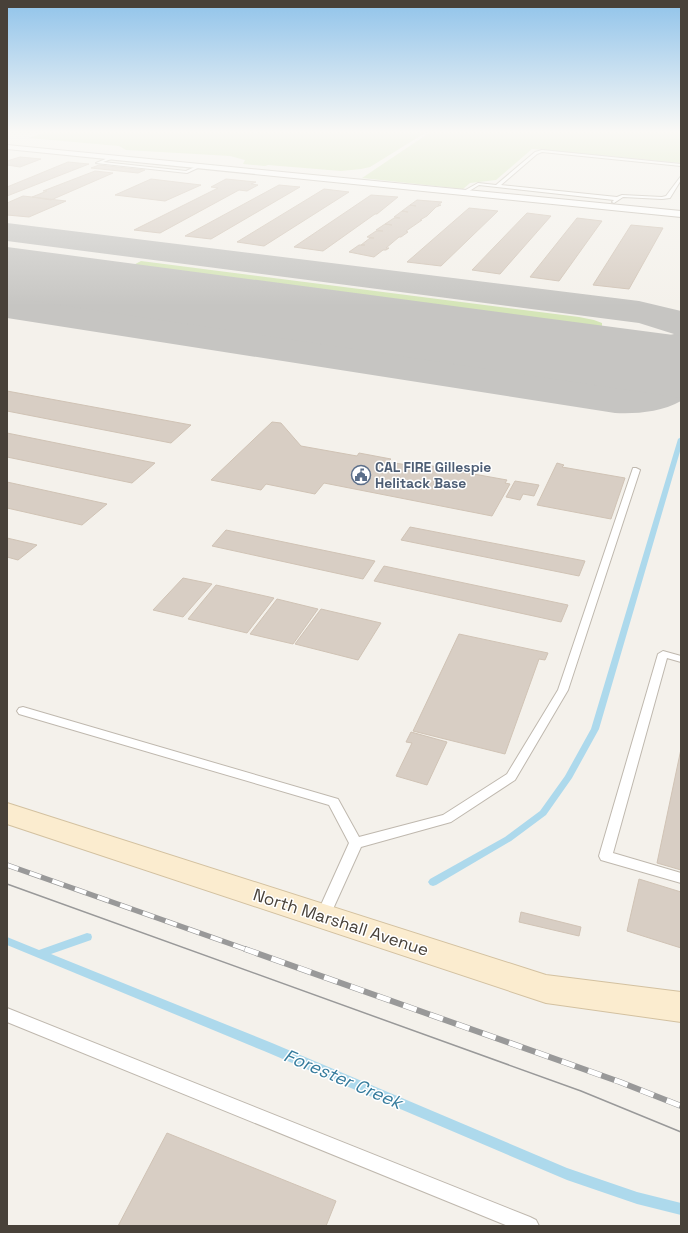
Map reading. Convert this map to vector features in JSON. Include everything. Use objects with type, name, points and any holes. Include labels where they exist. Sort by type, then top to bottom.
[{"type":"main road","name":"North Marshall Avenue","points":[[7,813],[546,988],[681,1007]]},
{"type":"street","points":[[449,191],[681,214]]},
{"type":"lane","points":[[540,191],[619,199]]},
{"type":"lane","points":[[611,207],[622,196],[662,198],[668,197],[672,191]]},
{"type":"lane","points":[[356,843],[447,819],[510,777],[563,690],[636,470]]},
{"type":"lane","points":[[681,658],[663,654],[606,856],[681,878]]},
{"type":"lane","points":[[23,711],[334,802],[356,843]]},
{"type":"lane","points":[[323,916],[356,843]]},
{"type":"lane","points":[[7,1015],[530,1226]]},
{"type":"green space","points":[[141,261],[579,317],[602,323],[602,326],[596,331],[589,332],[122,271]]},
{"type":"green space","points":[[75,296],[325,333],[336,336],[337,339],[331,343],[314,342],[59,305]]},
{"type":"building","points":[[7,191],[21,191],[7,196]]},
{"type":"building","points":[[43,191],[73,191],[51,200],[32,197],[47,191]]},
{"type":"building","points":[[125,191],[189,191],[165,201],[115,195]]},
{"type":"building","points":[[213,191],[238,191],[160,233],[134,230]]},
{"type":"building","points":[[269,191],[294,191],[211,239],[185,236]]},
{"type":"building","points":[[321,191],[349,192],[264,246],[237,242]]},
{"type":"building","points":[[371,195],[398,197],[377,214],[323,251],[294,247]]},
{"type":"building","points":[[23,196],[66,201],[29,217],[7,215],[7,203]]},
{"type":"building","points":[[417,200],[442,202],[438,205],[441,205],[436,207],[427,216],[420,220],[422,220],[406,231],[408,232],[399,237],[386,248],[389,248],[383,250],[374,257],[349,252],[370,238],[374,238],[367,237],[376,231],[383,231],[376,230],[394,218],[400,218],[394,217]]},
{"type":"building","points":[[469,208],[498,211],[441,266],[407,262]]},
{"type":"building","points":[[527,213],[551,216],[500,274],[472,270]]},
{"type":"building","points":[[577,218],[602,221],[559,281],[530,277]]},
{"type":"building","points":[[631,225],[663,228],[629,289],[593,285]]},
{"type":"building","points":[[7,391],[191,425],[171,443],[7,411]]},
{"type":"building","points":[[272,422],[281,423],[301,446],[357,456],[359,453],[391,459],[388,462],[408,465],[410,462],[443,468],[440,471],[454,474],[457,471],[507,480],[505,483],[510,484],[492,516],[324,483],[315,494],[266,484],[261,490],[211,480]]},
{"type":"building","points":[[7,433],[155,463],[132,483],[7,457]]},
{"type":"building","points":[[557,463],[564,465],[562,467],[625,478],[611,519],[537,505]]},
{"type":"building","points":[[515,481],[539,485],[534,496],[523,494],[520,500],[506,497]]},
{"type":"building","points":[[7,482],[107,504],[82,525],[7,508]]},
{"type":"building","points":[[410,527],[585,561],[579,576],[401,540]]},
{"type":"building","points":[[226,530],[375,561],[363,579],[212,546]]},
{"type":"building","points":[[7,538],[37,545],[18,560],[7,557]]},
{"type":"building","points":[[384,566],[568,605],[561,622],[374,581]]},
{"type":"building","points":[[183,578],[212,584],[183,617],[153,610]]},
{"type":"building","points":[[216,585],[274,598],[247,633],[188,619]]},
{"type":"building","points":[[277,599],[318,609],[293,644],[250,634]]},
{"type":"building","points":[[321,609],[381,623],[358,660],[295,644]]},
{"type":"building","points":[[459,634],[548,653],[545,660],[539,659],[505,754],[413,731]]},
{"type":"building","points":[[411,732],[447,742],[427,785],[396,776],[412,743],[406,742]]},
{"type":"building","points":[[681,749],[681,870],[657,863]]},
{"type":"building","points":[[639,879],[681,892],[681,948],[627,931]]},
{"type":"building","points":[[521,912],[581,927],[579,936],[519,922]]},
{"type":"building","points":[[167,1133],[336,1201],[326,1226],[118,1226]]},
{"type":"waterway","points":[[433,882],[508,839],[543,813],[568,778],[595,729],[681,439]]},
{"type":"waterway","points":[[39,954],[87,937]]},
{"type":"waterway","name":"Forester Creek","points":[[7,941],[39,954]]},
{"type":"waterway","name":"Forester Creek","points":[[39,954],[268,1047],[567,1174],[637,1198],[681,1209]]},
{"type":"taxiway","points":[[7,232],[639,312],[668,319],[681,324]]},
{"type":"taxiway","points":[[7,307],[615,400],[648,399],[666,392],[681,344]]},
{"type":"runway","points":[[7,272],[681,367]]},
{"type":"tram line","points":[[7,884],[581,1091],[681,1132]]},
{"type":"railway","points":[[7,865],[248,950]]},
{"type":"railway","points":[[245,949],[620,1082],[681,1106]]},
{"type":"place","name":"CAL FIRE Gillespie Helitack Base","points":[[361,475]]}]
